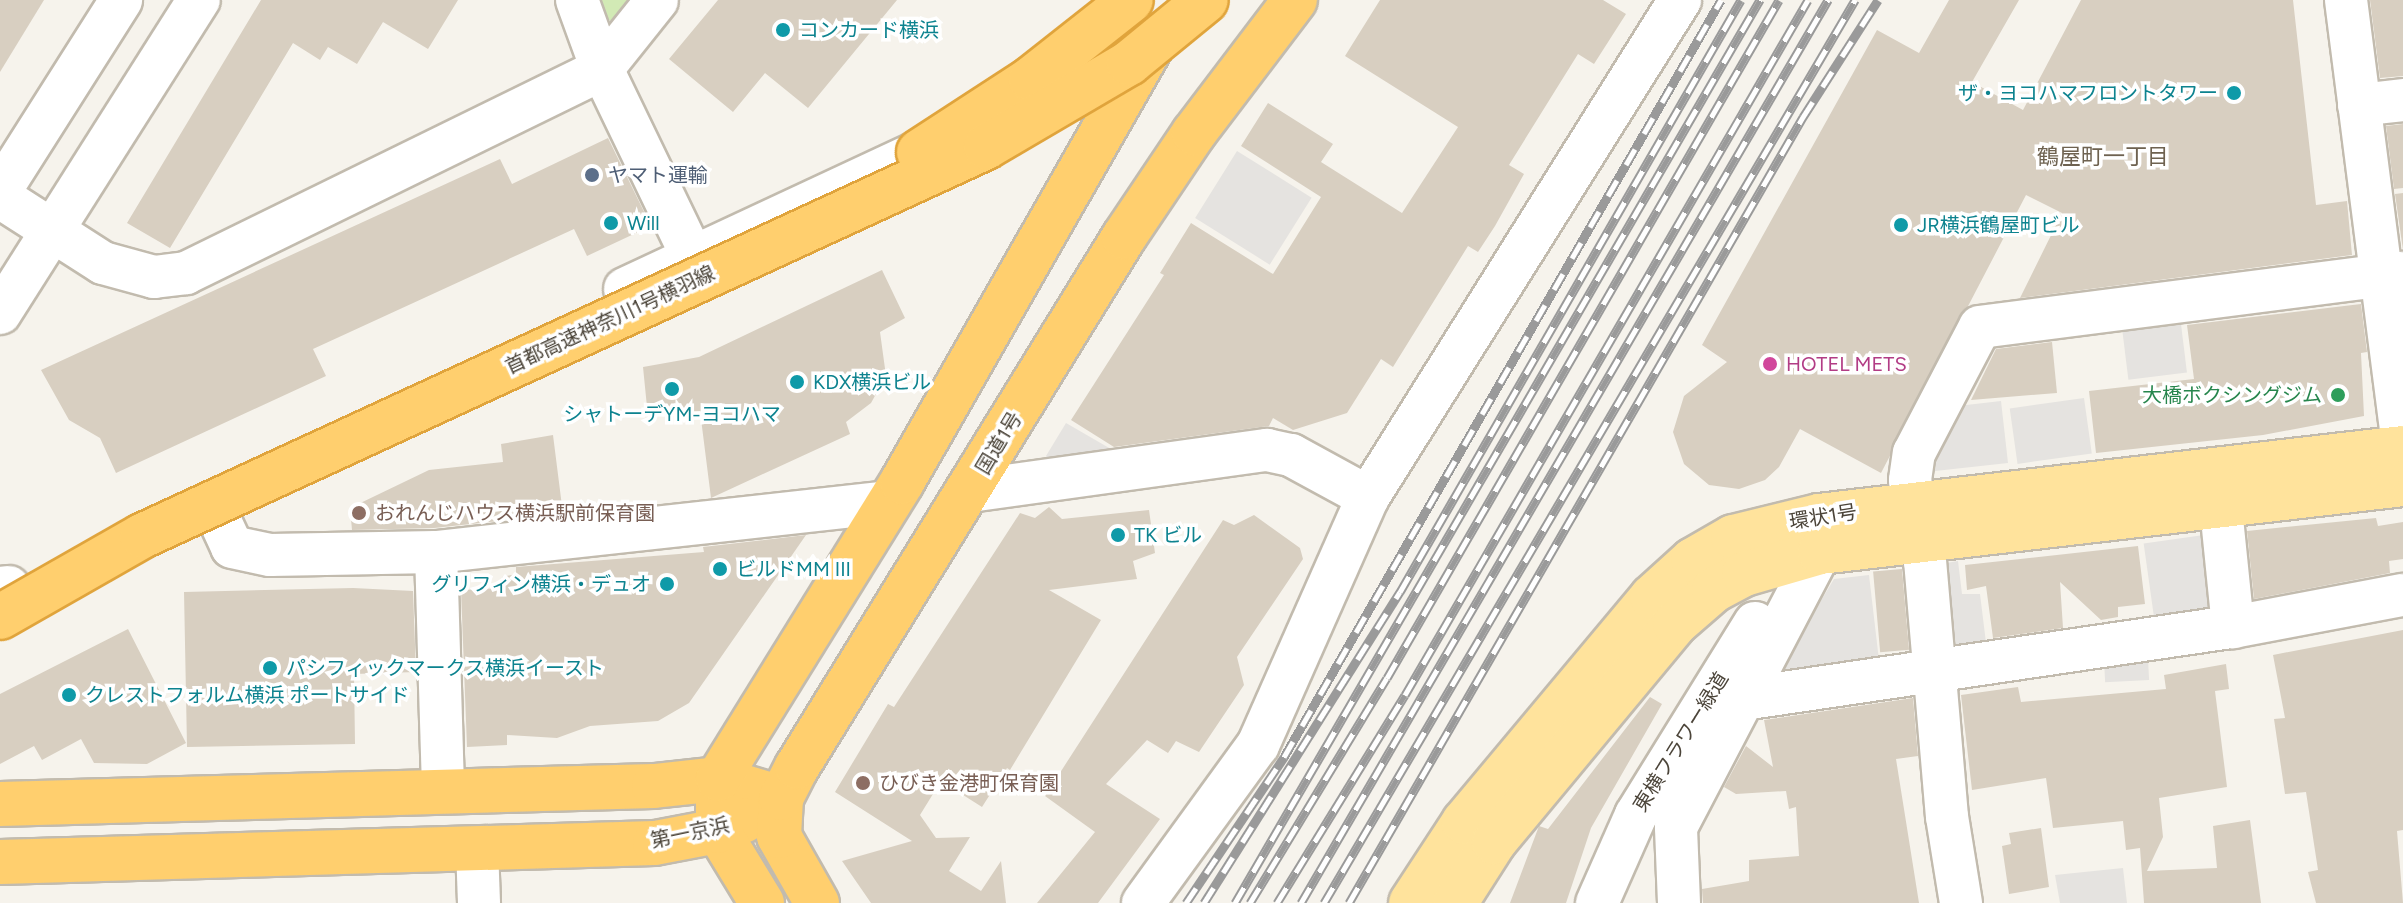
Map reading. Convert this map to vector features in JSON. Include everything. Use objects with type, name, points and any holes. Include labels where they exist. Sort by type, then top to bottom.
[{"type":"highway","name":"首都高速神奈川1号横羽線","points":[[2,596],[135,522],[868,180],[977,116],[1131,0]]},
{"type":"highway","points":[[868,180],[1014,110],[1177,0]]},
{"type":"highway","points":[[762,903],[718,831],[718,779],[890,502],[1177,0]]},
{"type":"highway","name":"首都高速神奈川1号横羽線","points":[[2,596],[142,536],[930,174],[1084,93],[1165,36],[1206,0]]},
{"type":"highway","points":[[1084,93],[1159,54],[1233,0]]},
{"type":"highway","name":"国道1号","points":[[781,798],[1124,237],[1194,133],[1295,0]]},
{"type":"highway","points":[[0,804],[443,792],[718,779],[781,798],[778,819],[784,852],[817,903]]},
{"type":"highway","name":"第一京浜","points":[[0,862],[655,843],[718,831],[781,798]]},
{"type":"main road","name":"環状1号","points":[[1411,903],[1464,822],[1652,597],[1693,560],[1733,537],[1772,525],[1917,522],[2218,486],[2403,447]]},
{"type":"main road","name":"環状1号","points":[[2218,486],[2403,484]]},
{"type":"main road","name":"環状1号","points":[[1455,903],[1494,842],[1694,606],[1744,574],[1917,522]]},
{"type":"street","points":[[121,0],[0,194],[53,231],[125,272],[154,277],[186,273],[602,69],[657,0]]},
{"type":"street","points":[[0,313],[199,0]]},
{"type":"street","points":[[577,0],[602,69],[693,258]]},
{"type":"street","points":[[1143,903],[1258,745],[1368,497],[1680,0]]},
{"type":"street","points":[[2346,0],[2359,105],[2391,275],[2403,447]]},
{"type":"street","points":[[2,596],[133,520],[966,130],[1127,88]]},
{"type":"street","points":[[0,635],[97,579],[985,169],[1127,88]]},
{"type":"street","points":[[2359,105],[2403,100]]},
{"type":"street","points":[[1961,903],[1947,817],[1935,672],[1917,522],[1914,453],[1980,327],[2391,275]]},
{"type":"street","points":[[970,491],[1267,450],[1291,455],[1368,497]]},
{"type":"street","points":[[2218,486],[2233,627]]},
{"type":"street","points":[[221,523],[232,547],[270,555],[436,552],[890,502]]},
{"type":"street","points":[[436,552],[443,792]]},
{"type":"street","points":[[1679,903],[1676,827],[1820,552]]},
{"type":"street","name":"東横フラワー緑道","points":[[1597,903],[1636,815],[1776,588]]},
{"type":"street","points":[[1743,699],[2233,627],[2403,595]]},
{"type":"street","points":[[477,848],[479,903]]},
{"type":"green space","points":[[593,0],[631,0],[614,21],[600,19]]},
{"type":"shaded area","points":[[1237,151],[1312,198],[1270,265],[1195,218]]},
{"type":"shaded area","points":[[2180,316],[2187,373],[2128,380],[2121,323]]},
{"type":"shaded area","points":[[2084,398],[2092,453],[2018,464],[2010,408]]},
{"type":"shaded area","points":[[2001,401],[2008,463],[1926,472],[1949,407]]},
{"type":"shaded area","points":[[1066,423],[1123,456],[1054,466],[1046,456]]},
{"type":"shaded area","points":[[2211,534],[2223,617],[2155,627],[2144,543]]},
{"type":"shaded area","points":[[1958,561],[1962,594],[1980,594],[1987,651],[1948,659],[1935,565]]},
{"type":"shaded area","points":[[1869,575],[1880,669],[1789,685],[1784,662],[1834,579]]},
{"type":"shaded area","points":[[2148,659],[2149,680],[2105,682],[2104,661]]},
{"type":"shaded area","points":[[2123,868],[2127,903],[2060,903],[2055,875]]},
{"type":"building","points":[[0,0],[44,0],[0,72]]},
{"type":"building","points":[[261,0],[458,0],[428,49],[383,22],[357,64],[328,47],[320,60],[293,43],[170,248],[127,223]]},
{"type":"building","name":"コンカード横浜","points":[[718,0],[897,0],[808,108],[765,73],[733,112],[669,59]]},
{"type":"building","points":[[1380,0],[1603,0],[1626,14],[1594,64],[1578,54],[1509,165],[1524,174],[1495,226],[1478,252],[1468,246],[1393,367],[1381,359],[1347,413],[1293,430],[1273,418],[1269,426],[1114,447],[1071,420],[1164,275],[1160,273],[1191,223],[1273,274],[1321,197],[1241,146],[1268,103],[1333,144],[1321,162],[1402,213],[1458,127],[1345,56]]},
{"type":"building","points":[[1949,0],[2019,0],[1972,82],[2023,110],[2081,0],[2293,0],[2316,205],[2347,201],[2352,255],[2020,298],[2062,213],[2026,195],[1881,473],[1800,429],[1779,467],[1765,480],[1739,489],[1709,485],[1684,464],[1673,432],[1684,396],[1727,362],[1702,345],[1877,30],[1919,53]]},
{"type":"building","points":[[2370,0],[2403,0],[2403,76],[2380,78]]},
{"type":"building","points":[[2403,124],[2403,188],[2394,189],[2386,126]]},
{"type":"building","points":[[608,138],[651,226],[587,256],[574,229],[313,349],[326,376],[116,473],[100,438],[69,420],[41,370],[500,159],[512,184]]},
{"type":"building","points":[[2403,193],[2403,250],[2395,194]]},
{"type":"building","name":"KDX横浜ビル","points":[[882,270],[905,318],[880,332],[886,376],[871,403],[846,422],[850,434],[711,498],[700,411],[648,417],[643,367],[699,357]]},
{"type":"building","points":[[2361,304],[2367,352],[2361,353],[2364,416],[2263,435],[2096,453],[2089,391],[2194,379],[2187,325]]},
{"type":"building","points":[[2052,342],[2057,393],[1971,400],[1996,349]]},
{"type":"building","points":[[553,435],[563,514],[434,528],[352,530],[350,508],[429,470],[503,462],[501,444]]},
{"type":"building","points":[[1049,507],[1062,519],[1149,510],[1155,553],[1133,561],[1137,579],[1049,590],[1101,620],[1010,770],[1007,768],[982,807],[941,781],[920,815],[936,838],[970,837],[949,871],[981,891],[1001,861],[1006,903],[871,903],[842,861],[912,841],[835,792],[888,704],[894,707],[1020,513],[1035,518]]},
{"type":"building","points":[[1254,515],[1300,548],[1303,559],[1237,657],[1244,685],[1199,752],[1176,741],[1168,753],[1147,740],[1106,784],[1160,819],[1098,903],[1037,903],[1095,832],[1045,796],[1223,520],[1234,525]]},
{"type":"building","points":[[2376,518],[2378,526],[2403,522],[2403,559],[2389,561],[2390,573],[2254,599],[2247,531]]},
{"type":"building","points":[[806,535],[689,703],[658,721],[590,726],[557,738],[507,735],[507,745],[467,747],[461,590],[502,588],[502,577],[516,574],[516,567],[704,552],[703,547]]},
{"type":"building","points":[[2138,546],[2145,604],[2118,607],[2118,617],[2101,620],[2060,582],[2063,628],[1993,638],[1986,586],[1967,590],[1965,565]]},
{"type":"building","points":[[1902,569],[1909,650],[1880,652],[1873,572]]},
{"type":"building","name":"パシフィックマークス横浜イースト","points":[[353,588],[413,591],[416,672],[354,674],[355,744],[187,747],[184,592]]},
{"type":"building","name":"クレストフォルム横浜 ポートサイド","points":[[128,629],[186,743],[147,764],[94,763],[81,739],[42,760],[34,746],[0,764],[0,694]]},
{"type":"building","points":[[2403,630],[2403,830],[2397,831],[2403,903],[2316,903],[2308,872],[2318,870],[2306,792],[2285,794],[2274,719],[2285,718],[2273,655]]},
{"type":"building","points":[[2226,664],[2229,689],[2215,691],[2227,787],[2159,798],[2163,837],[2147,871],[2217,868],[2213,826],[2250,820],[2261,903],[2144,903],[2140,848],[2126,850],[2123,821],[2053,828],[2046,778],[1972,790],[1961,695],[2018,687],[2021,702],[2166,689],[2164,675]]},
{"type":"building","points":[[1650,697],[1662,704],[1591,828],[1566,903],[1510,903],[1539,826],[1548,829]]},
{"type":"building","points":[[1913,698],[1918,756],[1896,759],[1919,903],[1703,903],[1702,889],[1749,881],[1749,860],[1799,856],[1796,807],[1789,809],[1786,791],[1736,794],[1724,787],[1746,746],[1773,767],[1764,720]]},
{"type":"building","points":[[2041,828],[2049,887],[2009,894],[2002,846],[2011,844],[2009,833]]},
{"type":"railway","points":[[1186,903],[1284,757],[1721,0]]},
{"type":"railway","points":[[1204,903],[1400,592],[1741,0]]},
{"type":"railway","points":[[1235,903],[1760,0]]},
{"type":"railway","points":[[1250,903],[1387,678],[1779,0]]},
{"type":"railway","points":[[1277,903],[1405,695],[1808,0]]},
{"type":"railway","points":[[1301,903],[1828,0]]},
{"type":"railway","points":[[1324,903],[1855,0]]},
{"type":"railway","points":[[1349,903],[1803,117],[1878,0]]},
{"type":"place","name":"コンカード横浜","points":[[783,30]]},
{"type":"place","name":"ザ・ヨコハマフロントタワー","points":[[2234,93]]},
{"type":"place","name":"ヤマト運輸","points":[[592,175]]},
{"type":"place","name":"Will","points":[[611,223]]},
{"type":"place","name":"JR横浜鶴屋町ビル","points":[[1901,225]]},
{"type":"place","name":"HOTEL METS","points":[[1770,364]]},
{"type":"place","name":"KDX横浜ビル","points":[[797,382]]},
{"type":"place","name":"シャトーデYM-ヨコハマ","points":[[672,389]]},
{"type":"place","name":"大橋ボクシングジム","points":[[2338,395]]},
{"type":"place","name":"おれんじハウス横浜駅前保育園","points":[[359,513]]},
{"type":"place","name":"TK ビル","points":[[1118,535]]},
{"type":"place","name":"ビルドMM III","points":[[720,569]]},
{"type":"place","name":"グリフィン横浜・デュオ","points":[[667,584]]},
{"type":"place","name":"パシフィックマークス横浜イースト","points":[[270,668]]},
{"type":"place","name":"クレストフォルム横浜 ポートサイド","points":[[69,695]]},
{"type":"place","name":"ひびき金港町保育園","points":[[863,783]]},
{"type":"district","name":"鶴屋町一丁目","points":[[2103,157]]}]
